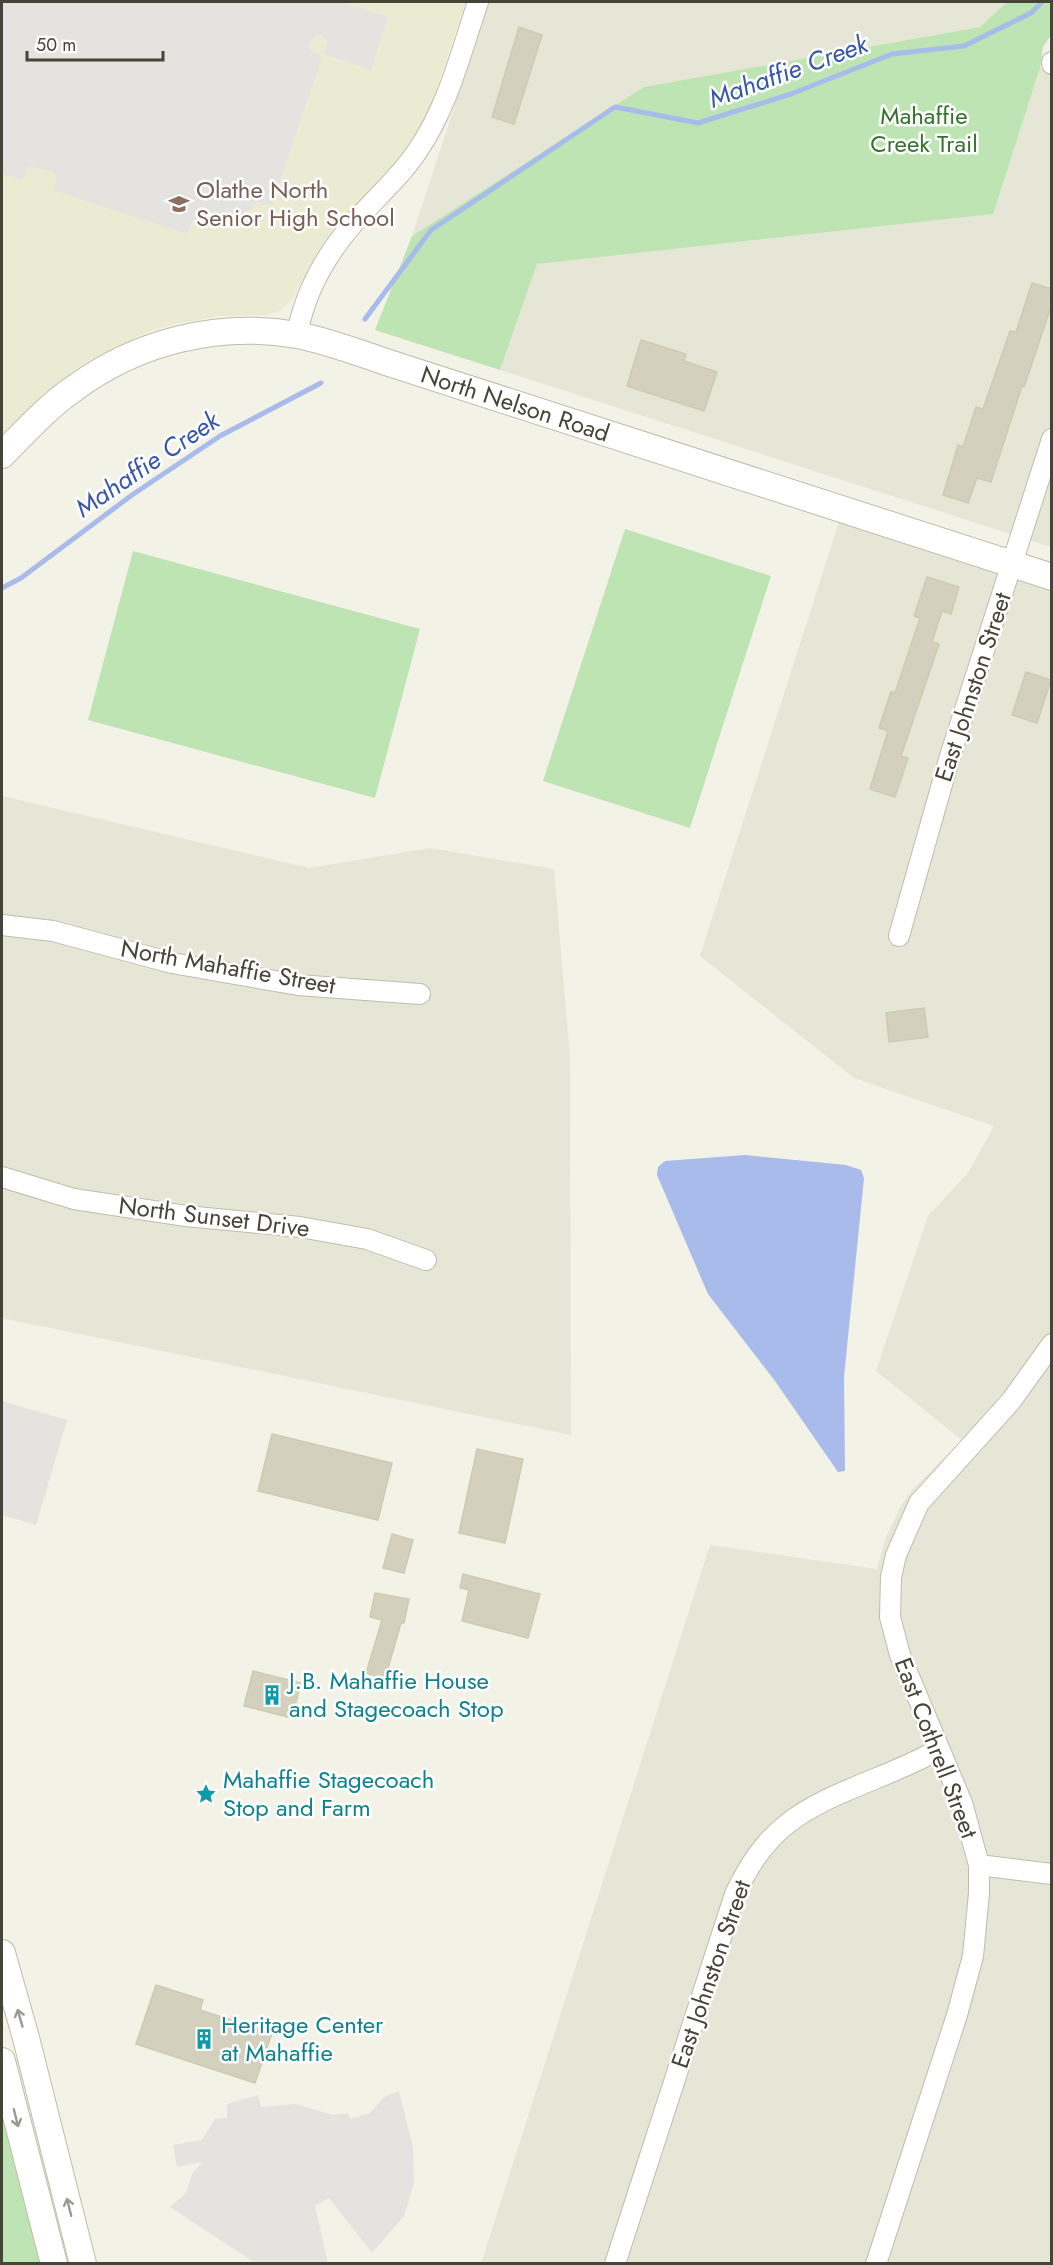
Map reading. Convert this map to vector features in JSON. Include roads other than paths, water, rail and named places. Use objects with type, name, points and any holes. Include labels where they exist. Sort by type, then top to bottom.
[{"type":"street","points":[[297,336],[301,310],[316,276],[351,227],[399,176],[433,125],[451,82],[478,2]]},
{"type":"street","name":"North Nelson Road","points":[[2,455],[71,390],[120,360],[168,342],[224,331],[297,336],[389,363],[1052,577]]},
{"type":"street","name":"East Johnston Street","points":[[899,936],[950,756],[1052,439]]},
{"type":"street","name":"North Mahaffie Street","points":[[2,925],[53,931],[172,963],[298,985],[420,994]]},
{"type":"street","name":"North Sunset Drive","points":[[2,1177],[74,1199],[186,1216],[300,1227],[367,1239],[426,1260]]},
{"type":"street","name":"East Cothrell Street","points":[[876,2264],[957,2015],[973,1956],[979,1893],[979,1865],[962,1803],[900,1655],[891,1617],[891,1577],[896,1555],[919,1503],[1011,1401],[1052,1344]]},
{"type":"street","name":"East Johnston Street","points":[[615,2264],[735,1894],[745,1874],[770,1839],[804,1812],[912,1764],[939,1749]]},
{"type":"street","points":[[979,1865],[1052,1874]]},
{"type":"street","points":[[2,1953],[27,2038],[83,2264]]},
{"type":"street","points":[[2,2061],[54,2264]]},
{"type":"water","points":[[745,1155],[846,1165],[861,1170],[864,1178],[844,1377],[845,1471],[838,1472],[775,1381],[708,1294],[657,1175],[658,1167],[665,1161]]},
{"type":"waterway","name":"Mahaffie Creek","points":[[365,319],[431,230],[615,107],[698,123],[791,94],[892,54],[964,46],[1031,13],[1042,2]]},
{"type":"waterway","name":"Mahaffie Creek","points":[[2,588],[21,578],[132,495],[220,436],[321,383]]},
{"type":"place","name":"Olathe North Senior High School","points":[[179,204]]},
{"type":"place","name":"J.B. Mahaffie House and Stagecoach Stop","points":[[272,1695]]},
{"type":"place","name":"Mahaffie Stagecoach Stop and Farm","points":[[206,1794]]},
{"type":"place","name":"Heritage Center at Mahaffie","points":[[204,2039]]},
{"type":"park label","name":"Mahaffie Creek Trail","points":[[924,130]]}]
